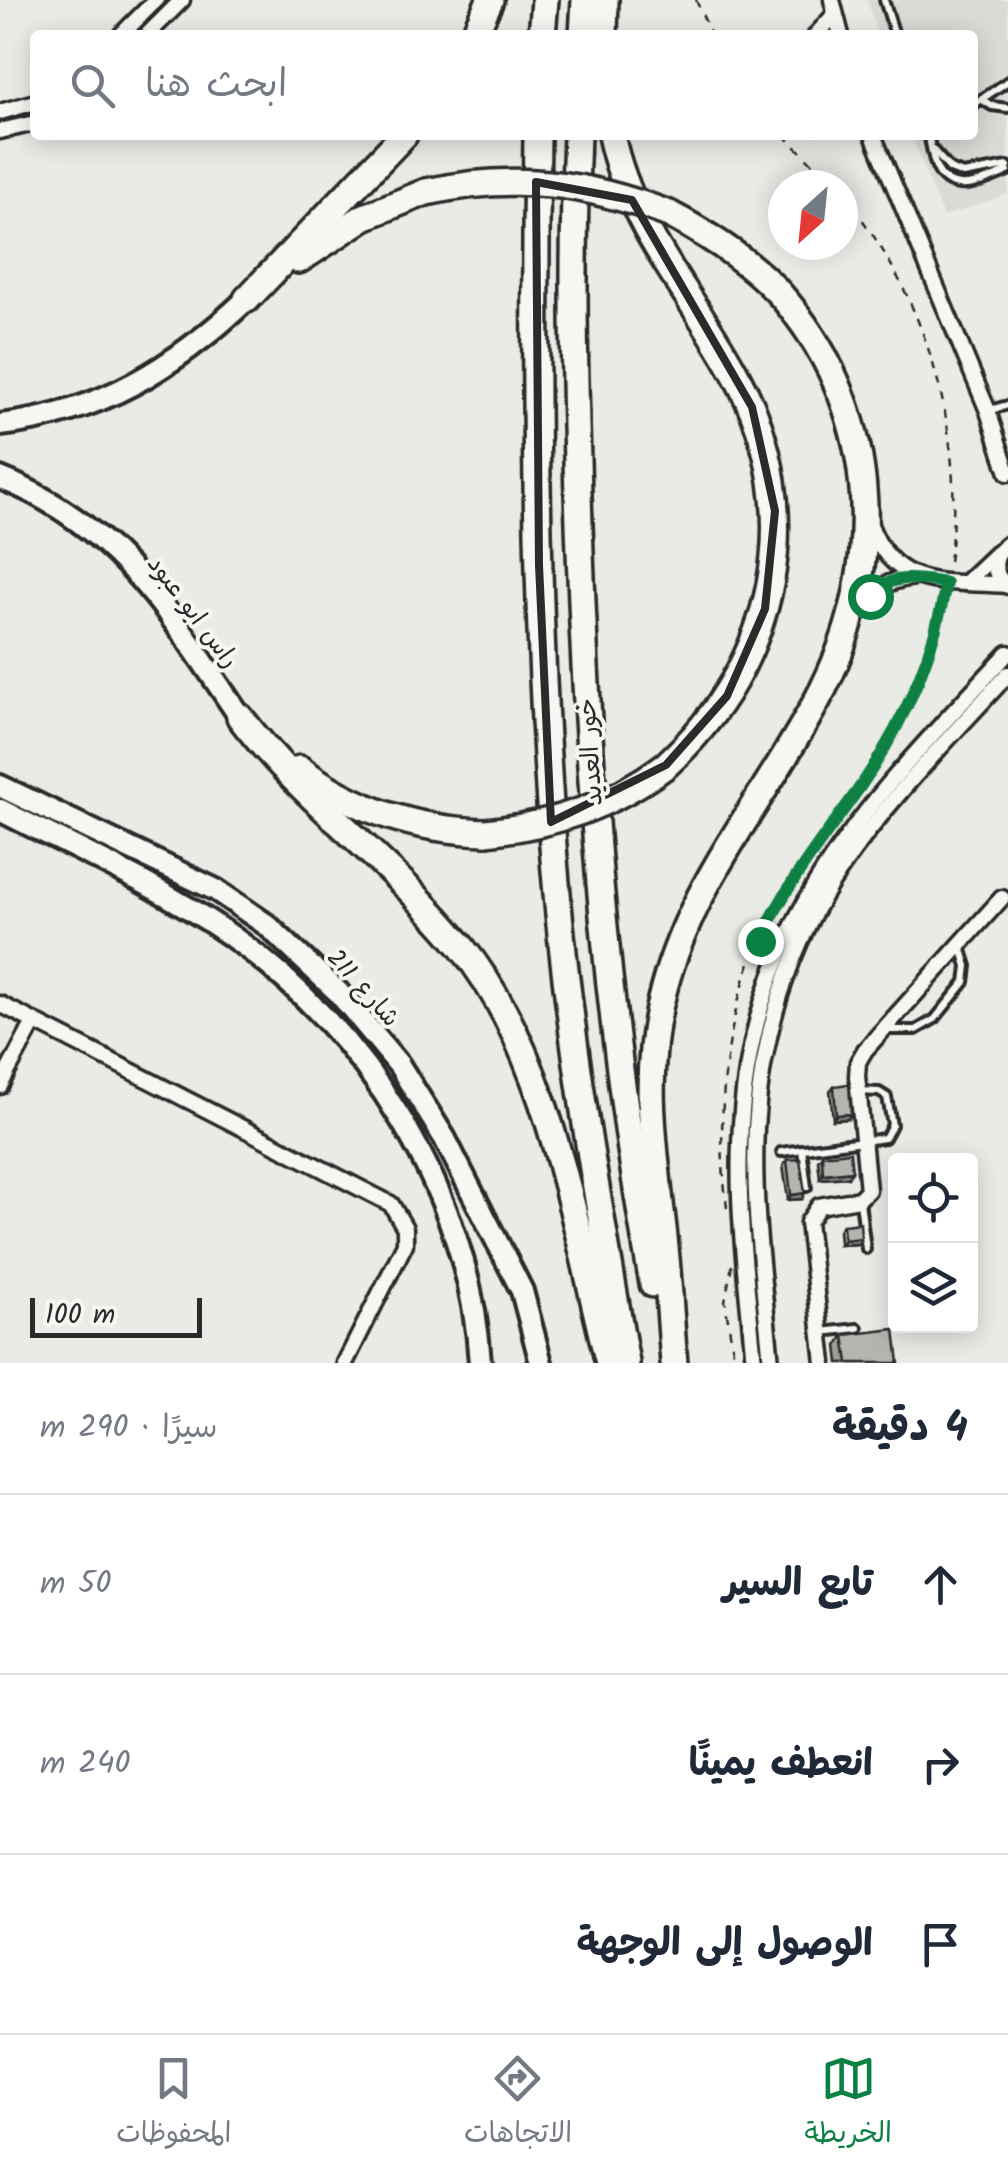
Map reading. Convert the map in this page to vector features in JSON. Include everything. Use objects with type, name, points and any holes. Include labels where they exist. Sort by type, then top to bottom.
[{"type":"highway","points":[[476,30],[490,0]]},
{"type":"highway","points":[[542,30],[545,0]]},
{"type":"highway","points":[[582,30],[585,0]]},
{"type":"highway","points":[[604,30],[606,0]]},
{"type":"highway","points":[[247,300],[399,140]]},
{"type":"highway","name":"خور العديد","points":[[537,140],[538,565],[553,850],[576,1040],[626,1363]]},
{"type":"highway","name":"خور العديد","points":[[578,140],[574,386],[589,772],[622,1084],[671,1363]]},
{"type":"highway","points":[[240,717],[312,778],[375,812],[424,826],[486,832],[572,817],[626,793],[689,744],[727,696],[756,640],[772,576],[775,511],[764,442],[736,374],[643,224],[626,186],[614,140]]},
{"type":"highway","points":[[247,300],[332,236],[364,217],[426,192],[520,180],[609,193],[669,214],[746,263],[777,292],[804,326],[828,363],[846,402],[857,440],[864,510],[859,580],[846,635],[808,718],[698,898],[662,991],[649,1104],[671,1363]]},
{"type":"highway","points":[[240,717],[269,756],[434,917],[469,957],[500,1004],[541,1098],[609,1363]]},
{"type":"main road","points":[[0,425],[81,409],[152,376],[211,333],[247,300]]},
{"type":"main road","name":"راس ابو عبود","points":[[0,478],[72,516],[134,570],[159,598],[240,717]]},
{"type":"main road","name":"شارع 211","points":[[0,786],[216,890],[279,935],[338,992],[399,1065],[445,1139],[522,1291],[541,1363]]},
{"type":"main road","name":"شارع 211","points":[[0,810],[204,918],[275,971],[338,1034],[390,1104],[434,1182],[468,1276],[480,1363]]},
{"type":"street","points":[[127,30],[156,0]]},
{"type":"street","points":[[151,30],[182,0]]},
{"type":"street","points":[[819,30],[833,7]]},
{"type":"street","points":[[0,112],[30,103]]},
{"type":"street","points":[[0,131],[30,124]]},
{"type":"street","points":[[875,140],[988,411],[1008,473]]},
{"type":"street","points":[[864,510],[890,559],[915,577]]},
{"type":"street","points":[[965,583],[1004,545]]},
{"type":"street","points":[[1004,545],[995,569],[1007,586]]},
{"type":"street","points":[[846,635],[878,587],[886,582],[915,577],[1007,586]]},
{"type":"street","points":[[754,1363],[740,1148],[748,1062],[772,972],[808,894],[858,819],[909,757],[1008,652]]},
{"type":"street","points":[[771,1363],[757,1212],[756,1128],[768,1038],[784,986],[803,939],[838,873],[883,814],[1008,674]]},
{"type":"street","points":[[824,1363],[808,1228],[810,1216],[825,1203],[859,1199],[870,1184],[858,1062],[1005,896]]},
{"type":"street","points":[[0,1004],[391,1204],[405,1228],[405,1244],[345,1363]]},
{"type":"street","points":[[0,1086],[34,1022]]},
{"type":"lane","points":[[884,0],[893,30]]},
{"type":"lane","points":[[978,101],[1008,80]]},
{"type":"lane","points":[[981,99],[992,106],[1008,108]]},
{"type":"lane","points":[[930,140],[937,170],[953,185],[966,186],[1008,169]]},
{"type":"lane","points":[[933,150],[950,169],[963,174],[1008,169]]},
{"type":"lane","points":[[988,411],[1008,406]]},
{"type":"lane","points":[[883,1030],[923,1028],[960,991],[967,971],[960,943]]},
{"type":"lane","points":[[781,1152],[882,1140],[890,1133],[890,1104],[882,1093],[858,1091]]},
{"type":"lane","points":[[802,1150],[807,1187]]},
{"type":"lane","points":[[859,1199],[866,1249]]},
{"type":"lane","points":[[820,1332],[858,1328]]},
{"type":"path","points":[[696,0],[709,30]]},
{"type":"path","points":[[789,140],[819,170]]},
{"type":"path","points":[[728,1221],[724,1080],[749,970],[788,884],[867,776],[907,706],[931,644],[946,583],[953,520],[952,460],[937,378],[896,275],[858,218]]},
{"type":"path","points":[[733,1258],[725,1300],[735,1363]]},
{"type":"highlighted area","points":[[536,182],[632,200],[752,407],[775,511],[765,609],[727,696],[666,765],[551,822],[539,565]]},
{"type":"shaded area","points":[[867,0],[1008,0],[1008,194],[943,217],[913,140],[978,140],[978,30],[876,30]]},
{"type":"building","points":[[849,1084],[851,1114],[836,1115],[834,1086]]},
{"type":"building","points":[[850,1152],[852,1171],[823,1174],[822,1155]]},
{"type":"building","points":[[800,1159],[805,1193],[791,1195],[787,1160]]},
{"type":"building","points":[[860,1223],[861,1238],[844,1240],[843,1225]]},
{"type":"building","points":[[888,1330],[895,1333],[899,1363],[848,1363],[844,1335]]},
{"type":"route","points":[[760,941],[788,884],[891,738],[922,673],[946,583],[915,577],[898,579],[886,582],[870,596]]}]
